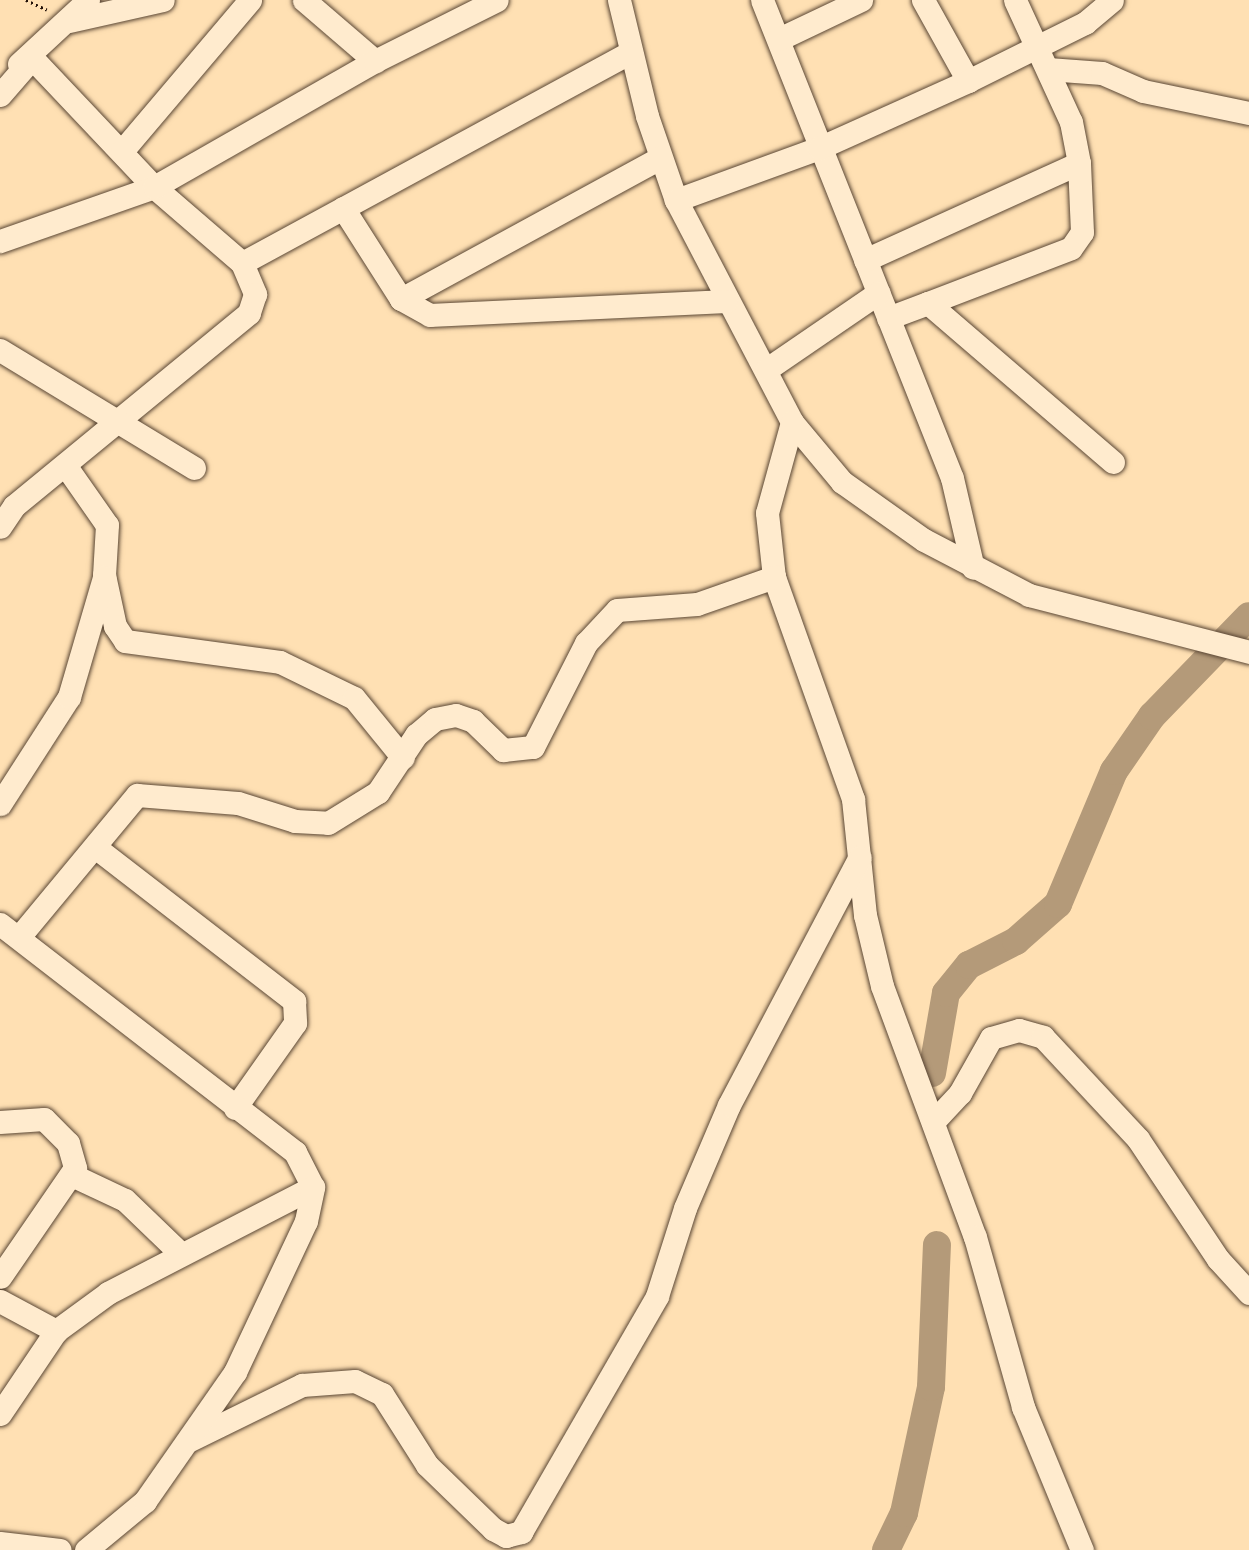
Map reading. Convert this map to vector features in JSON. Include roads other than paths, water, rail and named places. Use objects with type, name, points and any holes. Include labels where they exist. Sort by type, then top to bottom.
[{"type":"street","points":[[0,95],[88,0]]},
{"type":"street","points":[[69,21],[163,0]]},
{"type":"street","points":[[122,151],[250,0]]},
{"type":"street","points":[[304,0],[375,61]]},
{"type":"street","points":[[0,241],[154,187],[375,61],[497,0]]},
{"type":"street","points":[[619,0],[629,53],[660,158],[676,200],[726,301],[766,369],[792,422],[842,482],[973,568],[1029,595],[1249,652]]},
{"type":"street","points":[[762,0],[952,478],[973,568]]},
{"type":"street","points":[[779,39],[861,0]]},
{"type":"street","points":[[923,0],[968,81]]},
{"type":"street","points":[[888,318],[1071,248],[1082,232],[1079,163],[1048,69],[1015,0]]},
{"type":"street","points":[[676,200],[819,148],[968,81],[1038,47],[1112,0]]},
{"type":"street","points":[[242,263],[629,53]]},
{"type":"street","points":[[0,527],[7,503],[65,465],[249,313],[254,283],[242,263],[154,187],[32,58]]},
{"type":"street","points":[[0,72],[32,58]]},
{"type":"street","points":[[1048,69],[1102,73],[1143,91],[1249,113]]},
{"type":"street","points":[[401,299],[660,158]]},
{"type":"street","points":[[865,260],[1079,163]]},
{"type":"street","points":[[343,208],[401,299],[444,315],[726,301]]},
{"type":"street","points":[[766,369],[878,293]]},
{"type":"street","points":[[928,303],[1113,462]]},
{"type":"street","points":[[0,350],[122,420],[194,468]]},
{"type":"street","points":[[792,422],[767,513],[774,577],[853,799],[871,950],[975,1237],[1023,1407],[1082,1550]]},
{"type":"street","points":[[0,804],[69,697],[104,575],[107,525],[65,465]]},
{"type":"street","points":[[104,575],[115,626],[125,641],[280,662],[354,698],[403,758]]},
{"type":"street","points":[[86,1550],[145,1501],[235,1372],[306,1222],[313,1187],[295,1152],[10,931],[95,847],[137,795],[237,803],[295,821],[328,822],[378,792],[424,727],[448,716],[473,721],[503,750],[533,747],[586,643],[617,610],[698,604],[774,577]]},
{"type":"street","points":[[95,847],[294,1001],[295,1023],[235,1108]]},
{"type":"street","points":[[190,1440],[302,1385],[355,1381],[382,1394],[427,1465],[493,1529],[506,1536],[521,1532],[657,1296],[682,1214],[729,1105],[860,858]]},
{"type":"street","points":[[933,1122],[960,1093],[991,1038],[1019,1030],[1043,1037],[1138,1139],[1218,1259],[1249,1293]]},
{"type":"street","points":[[0,1122],[44,1119],[68,1143],[74,1176],[0,1277]]},
{"type":"street","points":[[74,1176],[125,1200],[179,1252]]},
{"type":"street","points":[[0,1414],[56,1331],[179,1252],[313,1187]]},
{"type":"street","points":[[0,1301],[56,1331]]},
{"type":"street","points":[[0,1543],[60,1550]]},
{"type":"waterway","points":[[932,1073],[946,993],[969,965],[1016,941],[1058,904],[1114,771],[1152,716],[1249,616]]},
{"type":"waterway","points":[[886,1550],[904,1513],[931,1387],[937,1245]]}]
